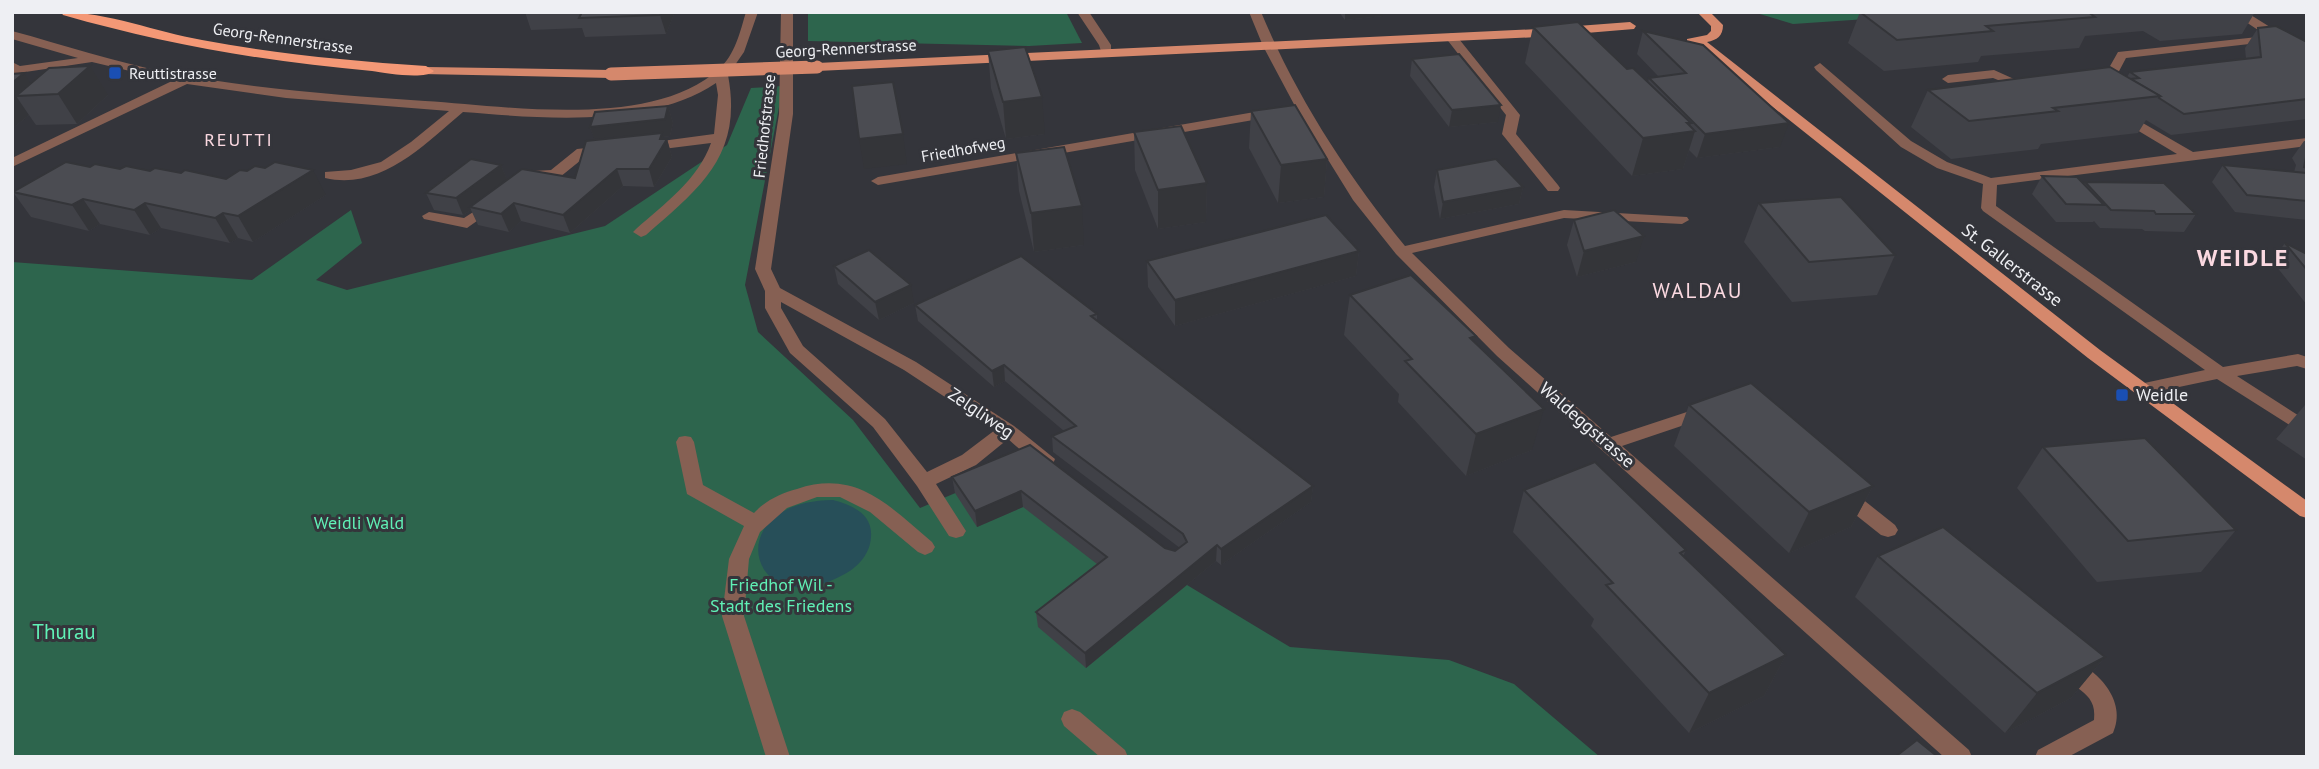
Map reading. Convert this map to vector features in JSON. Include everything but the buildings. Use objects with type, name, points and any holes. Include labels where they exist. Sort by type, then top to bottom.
[{"type":"highway","name":"Georg-Rennerstrasse","points":[[68,12],[152,35],[252,53],[426,71]]},
{"type":"main road","name":"Georg-Rennerstrasse","points":[[426,71],[611,74],[817,68],[1451,37],[1565,36],[1635,29],[1626,18],[1628,12]]},
{"type":"main road","points":[[1677,42],[1699,42],[1711,38],[1717,32],[1717,25],[1703,12]]},
{"type":"main road","name":"St. Gallerstrasse","points":[[1699,42],[2141,389],[2307,511]]},
{"type":"street","points":[[12,35],[98,60],[234,89],[340,100],[578,114],[658,102],[693,89],[721,73],[739,53],[752,12]]},
{"type":"street","name":"Friedhofstrasse","points":[[787,12],[788,88],[763,269],[773,291],[773,308],[796,349],[879,423],[924,481],[956,531]]},
{"type":"street","points":[[1083,12],[1105,45],[1107,54]]},
{"type":"street","name":"Waldeggstrasse","points":[[1255,12],[1269,46],[1303,108],[1360,200],[1401,251],[1503,352],[1961,757]]},
{"type":"street","points":[[2237,12],[2307,55]]},
{"type":"street","points":[[1451,37],[1513,115],[1509,134],[1553,188]]},
{"type":"street","points":[[2191,157],[2096,98],[2122,55],[2280,38]]},
{"type":"street","points":[[14,69],[98,60]]},
{"type":"street","points":[[1820,67],[1906,144],[1942,165],[1990,182],[2307,142]]},
{"type":"street","points":[[641,232],[682,196],[711,163],[720,136],[726,95],[721,73]]},
{"type":"street","points":[[1948,79],[1994,74],[2042,91]]},
{"type":"street","points":[[12,163],[185,80]]},
{"type":"street","points":[[330,175],[358,175],[386,167],[409,143],[460,107]]},
{"type":"street","name":"Friedhofweg","points":[[878,181],[1303,108]]},
{"type":"street","points":[[429,216],[467,223],[531,175],[555,174],[582,152],[694,142],[720,136]]},
{"type":"street","points":[[1990,182],[1988,208],[2220,373],[2307,430]]},
{"type":"street","points":[[1401,251],[1564,214],[1682,219]]},
{"type":"street","name":"Zelgliweg","points":[[773,291],[910,366],[1008,430],[1063,472]]},
{"type":"street","points":[[2141,389],[2298,360],[2307,363]]},
{"type":"street","points":[[1609,444],[1724,405]]},
{"type":"street","points":[[924,481],[969,460],[1008,430]]},
{"type":"street","points":[[685,442],[694,489],[754,522]]},
{"type":"street","points":[[1835,487],[1888,530]]},
{"type":"street","points":[[778,757],[733,615],[733,594],[741,549],[754,522],[784,500],[808,492],[833,489],[857,495],[925,547]]},
{"type":"street","points":[[2046,757],[2105,726],[2107,707],[2094,687],[2052,654]]},
{"type":"street","points":[[1072,719],[1117,757]]},
{"type":"green space","points":[[808,12],[1066,12],[1082,43],[1029,46],[808,41]]},
{"type":"green space","points":[[1753,12],[1970,12],[1793,24]]},
{"type":"green space","points":[[783,86],[745,285],[758,332],[853,420],[920,508],[1036,459],[1187,585],[1290,647],[1449,660],[1514,684],[1600,757],[12,757],[12,262],[252,280],[351,210],[362,243],[316,280],[347,290],[605,226],[727,145],[751,88]]},
{"type":"water","points":[[833,500],[854,508],[869,522],[870,544],[861,562],[839,577],[808,587],[784,585],[767,573],[759,556],[760,537],[773,519],[797,505]]},
{"type":"place","name":"Reuttistrasse","points":[[115,73]]},
{"type":"place","name":"Weidle","points":[[2122,395]]},
{"type":"district","name":"REUTTI","points":[[239,140]]},
{"type":"district","name":"WEIDLE","points":[[2243,258]]},
{"type":"district","name":"WALDAU","points":[[1698,291]]},
{"type":"park label","name":"Weidli Wald","points":[[359,523]]},
{"type":"park label","name":"Friedhof Wil - Stadt des Friedens","points":[[781,595]]},
{"type":"park label","name":"Thurau","points":[[64,632]]}]
